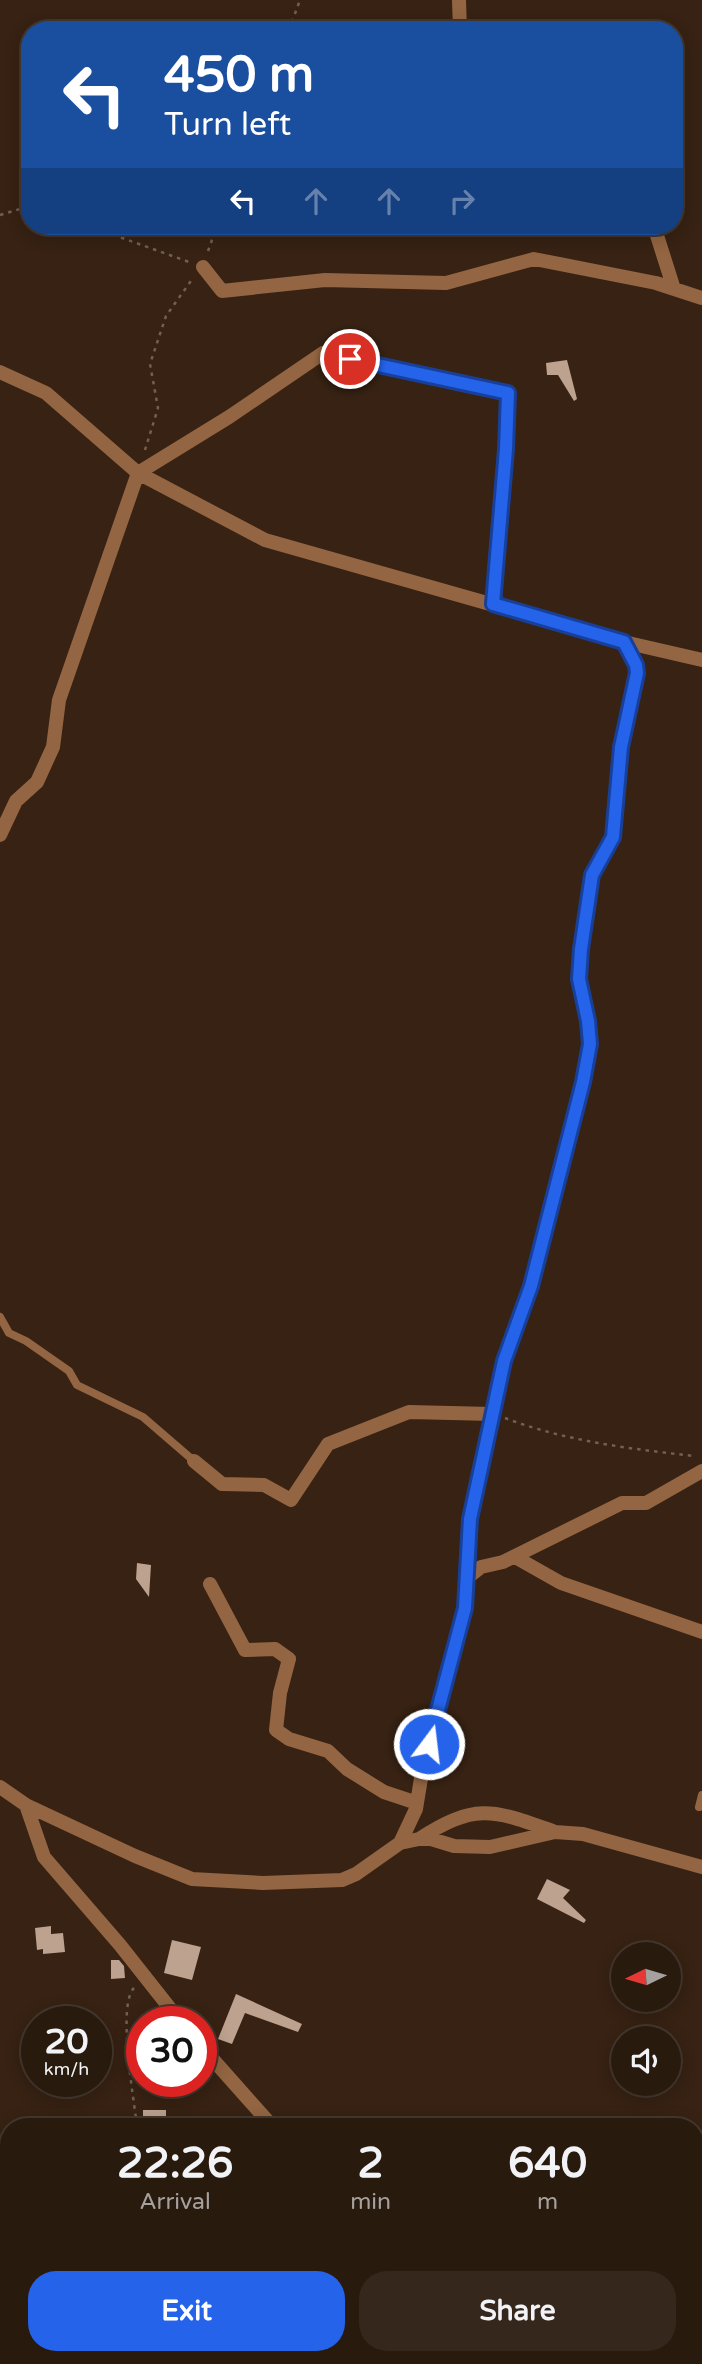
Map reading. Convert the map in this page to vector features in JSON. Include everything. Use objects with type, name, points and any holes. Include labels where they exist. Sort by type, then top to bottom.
[{"type":"street","points":[[459,0],[460,21]]},
{"type":"street","points":[[657,235],[674,289]]},
{"type":"street","points":[[202,267],[222,291],[325,280],[446,283],[534,259],[656,283],[702,298]]},
{"type":"street","points":[[2,826],[16,801],[37,782],[53,747],[59,700],[138,473],[229,417],[323,353],[508,393],[493,604]]},
{"type":"street","points":[[0,372],[46,393],[138,473],[265,540],[624,642],[702,660]]},
{"type":"street","points":[[400,1843],[417,1802],[423,1766],[462,1621],[470,1519],[504,1361],[531,1286],[588,1056],[588,1021],[578,971],[592,875],[613,837],[621,747],[637,681],[636,665],[624,642]]},
{"type":"street","points":[[194,1461],[222,1484],[264,1485],[291,1500],[328,1444],[409,1412],[492,1413]]},
{"type":"street","points":[[467,1578],[481,1567],[515,1557],[622,1503],[646,1503],[702,1471]]},
{"type":"street","points":[[515,1557],[561,1583],[702,1632]]},
{"type":"street","points":[[210,1584],[245,1650],[275,1649],[289,1659],[279,1693],[276,1730],[289,1739],[328,1751],[347,1769],[384,1792],[417,1802]]},
{"type":"street","points":[[0,1787],[26,1805],[135,1856],[192,1879],[263,1883],[342,1880],[356,1874],[400,1843],[430,1839],[454,1846],[490,1847],[555,1832]]},
{"type":"street","points":[[26,1805],[44,1857],[120,1945],[167,2006]]},
{"type":"street","points":[[419,1839],[452,1819],[500,1812],[555,1832],[583,1834],[702,1867]]},
{"type":"street","points":[[217,2064],[265,2118]]},
{"type":"lane","points":[[0,1317],[9,1333],[26,1341],[69,1371],[77,1385],[143,1417],[194,1461]]},
{"type":"lane","points":[[699,1807],[702,1795]]},
{"type":"path","points":[[292,21],[300,0]]},
{"type":"path","points":[[0,215],[21,209]]},
{"type":"path","points":[[114,235],[202,267]]},
{"type":"path","points":[[138,473],[157,413],[150,363],[162,325],[174,303],[202,267],[214,235]]},
{"type":"path","points":[[492,1413],[533,1429],[590,1441],[702,1457]]},
{"type":"path","points":[[136,2118],[127,2040],[128,1999],[144,1978]]},
{"type":"building","points":[[567,360],[577,399],[574,401],[558,375],[547,375],[546,363]]},
{"type":"building","points":[[137,1563],[151,1565],[149,1597],[136,1579]]},
{"type":"building","points":[[547,1879],[570,1890],[563,1898],[586,1920],[584,1923],[537,1899]]},
{"type":"building","points":[[51,1926],[51,1934],[63,1933],[65,1952],[43,1954],[43,1949],[37,1950],[35,1928]]},
{"type":"building","points":[[172,1940],[201,1947],[192,1980],[164,1973]]},
{"type":"building","points":[[111,1960],[119,1960],[124,1966],[125,1978],[111,1979]]},
{"type":"building","points":[[236,1994],[302,2024],[298,2032],[245,2013],[232,2044],[218,2039]]},
{"type":"building","points":[[143,2110],[166,2110],[166,2118],[143,2118]]},
{"type":"route","points":[[350,359],[508,393],[493,604],[624,642],[636,665],[637,673],[636,689],[621,747],[613,837],[592,875],[578,971],[590,1044],[583,1082],[531,1286],[504,1361],[470,1519],[465,1608],[429,1744]]}]
